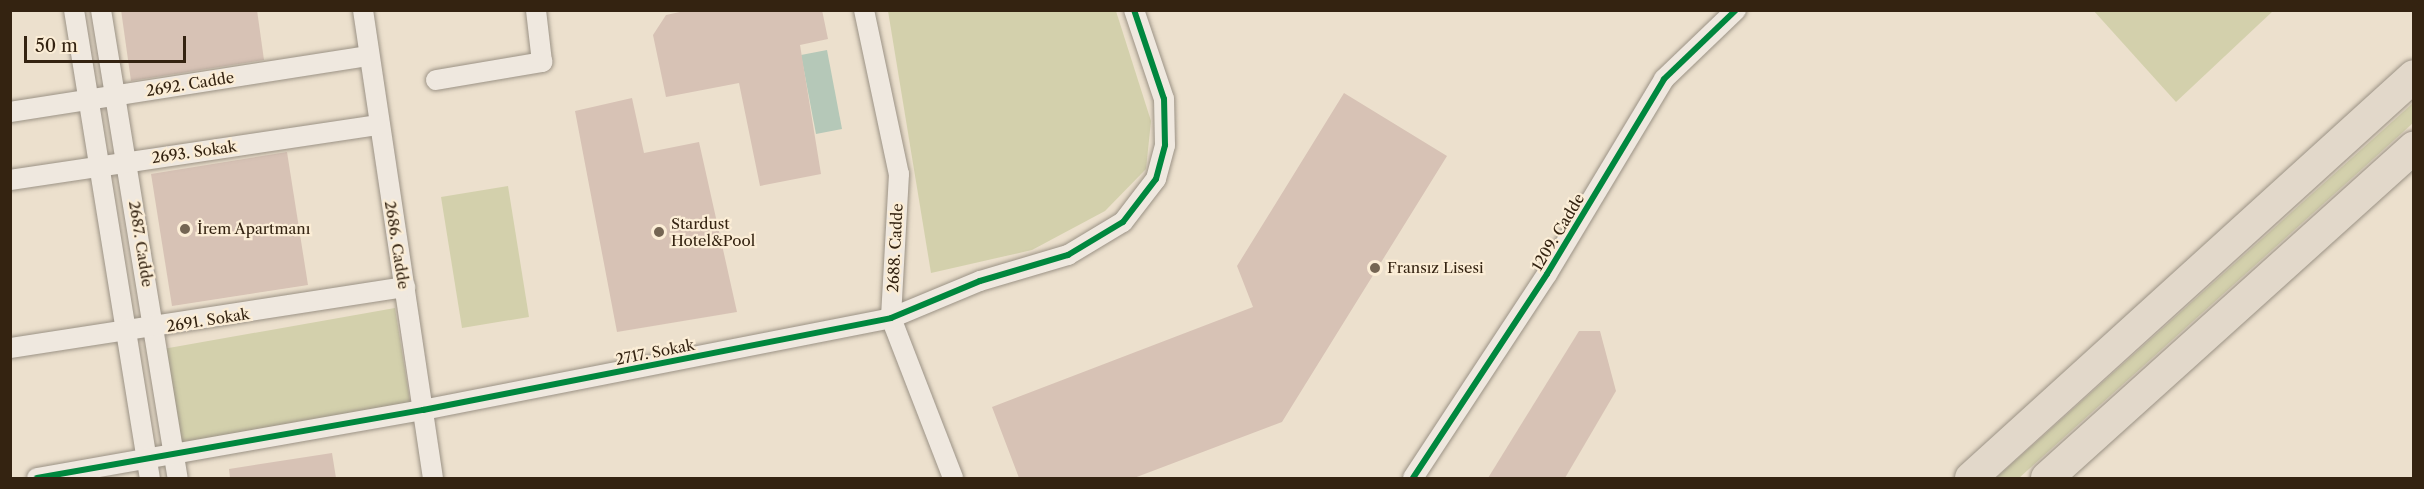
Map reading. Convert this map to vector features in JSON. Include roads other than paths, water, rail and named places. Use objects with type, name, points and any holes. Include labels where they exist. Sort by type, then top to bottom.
[{"type":"main road","points":[[1971,478],[2414,76]]},
{"type":"main road","points":[[2047,478],[2414,148]]},
{"type":"street","name":"2687. Cadde","points":[[74,10],[149,469]]},
{"type":"street","name":"2687. Cadde","points":[[101,10],[128,162],[178,478]]},
{"type":"street","name":"2686. Cadde","points":[[363,10],[377,125],[405,287],[433,478]]},
{"type":"street","points":[[436,80],[542,62],[536,10]]},
{"type":"street","name":"2688. Cadde","points":[[864,10],[899,174],[891,318],[952,478]]},
{"type":"street","name":"2717. Sokak","points":[[37,478],[149,469],[175,456],[891,318],[980,281],[1068,255],[1123,222],[1156,179],[1166,145],[1164,99],[1134,10]]},
{"type":"street","name":"1209. Cadde","points":[[1413,478],[1547,274],[1664,79],[1736,10]]},
{"type":"street","name":"2692. Cadde","points":[[10,112],[369,56]]},
{"type":"street","name":"2693. Sokak","points":[[10,180],[377,125]]},
{"type":"street","name":"2691. Sokak","points":[[10,348],[126,334],[405,287]]},
{"type":"place","name":"İrem Apartmanı","points":[[185,229]]},
{"type":"place","name":"Stardust Hotel&Pool","points":[[659,232]]},
{"type":"place","name":"Fransız Lisesi","points":[[1375,268]]}]
